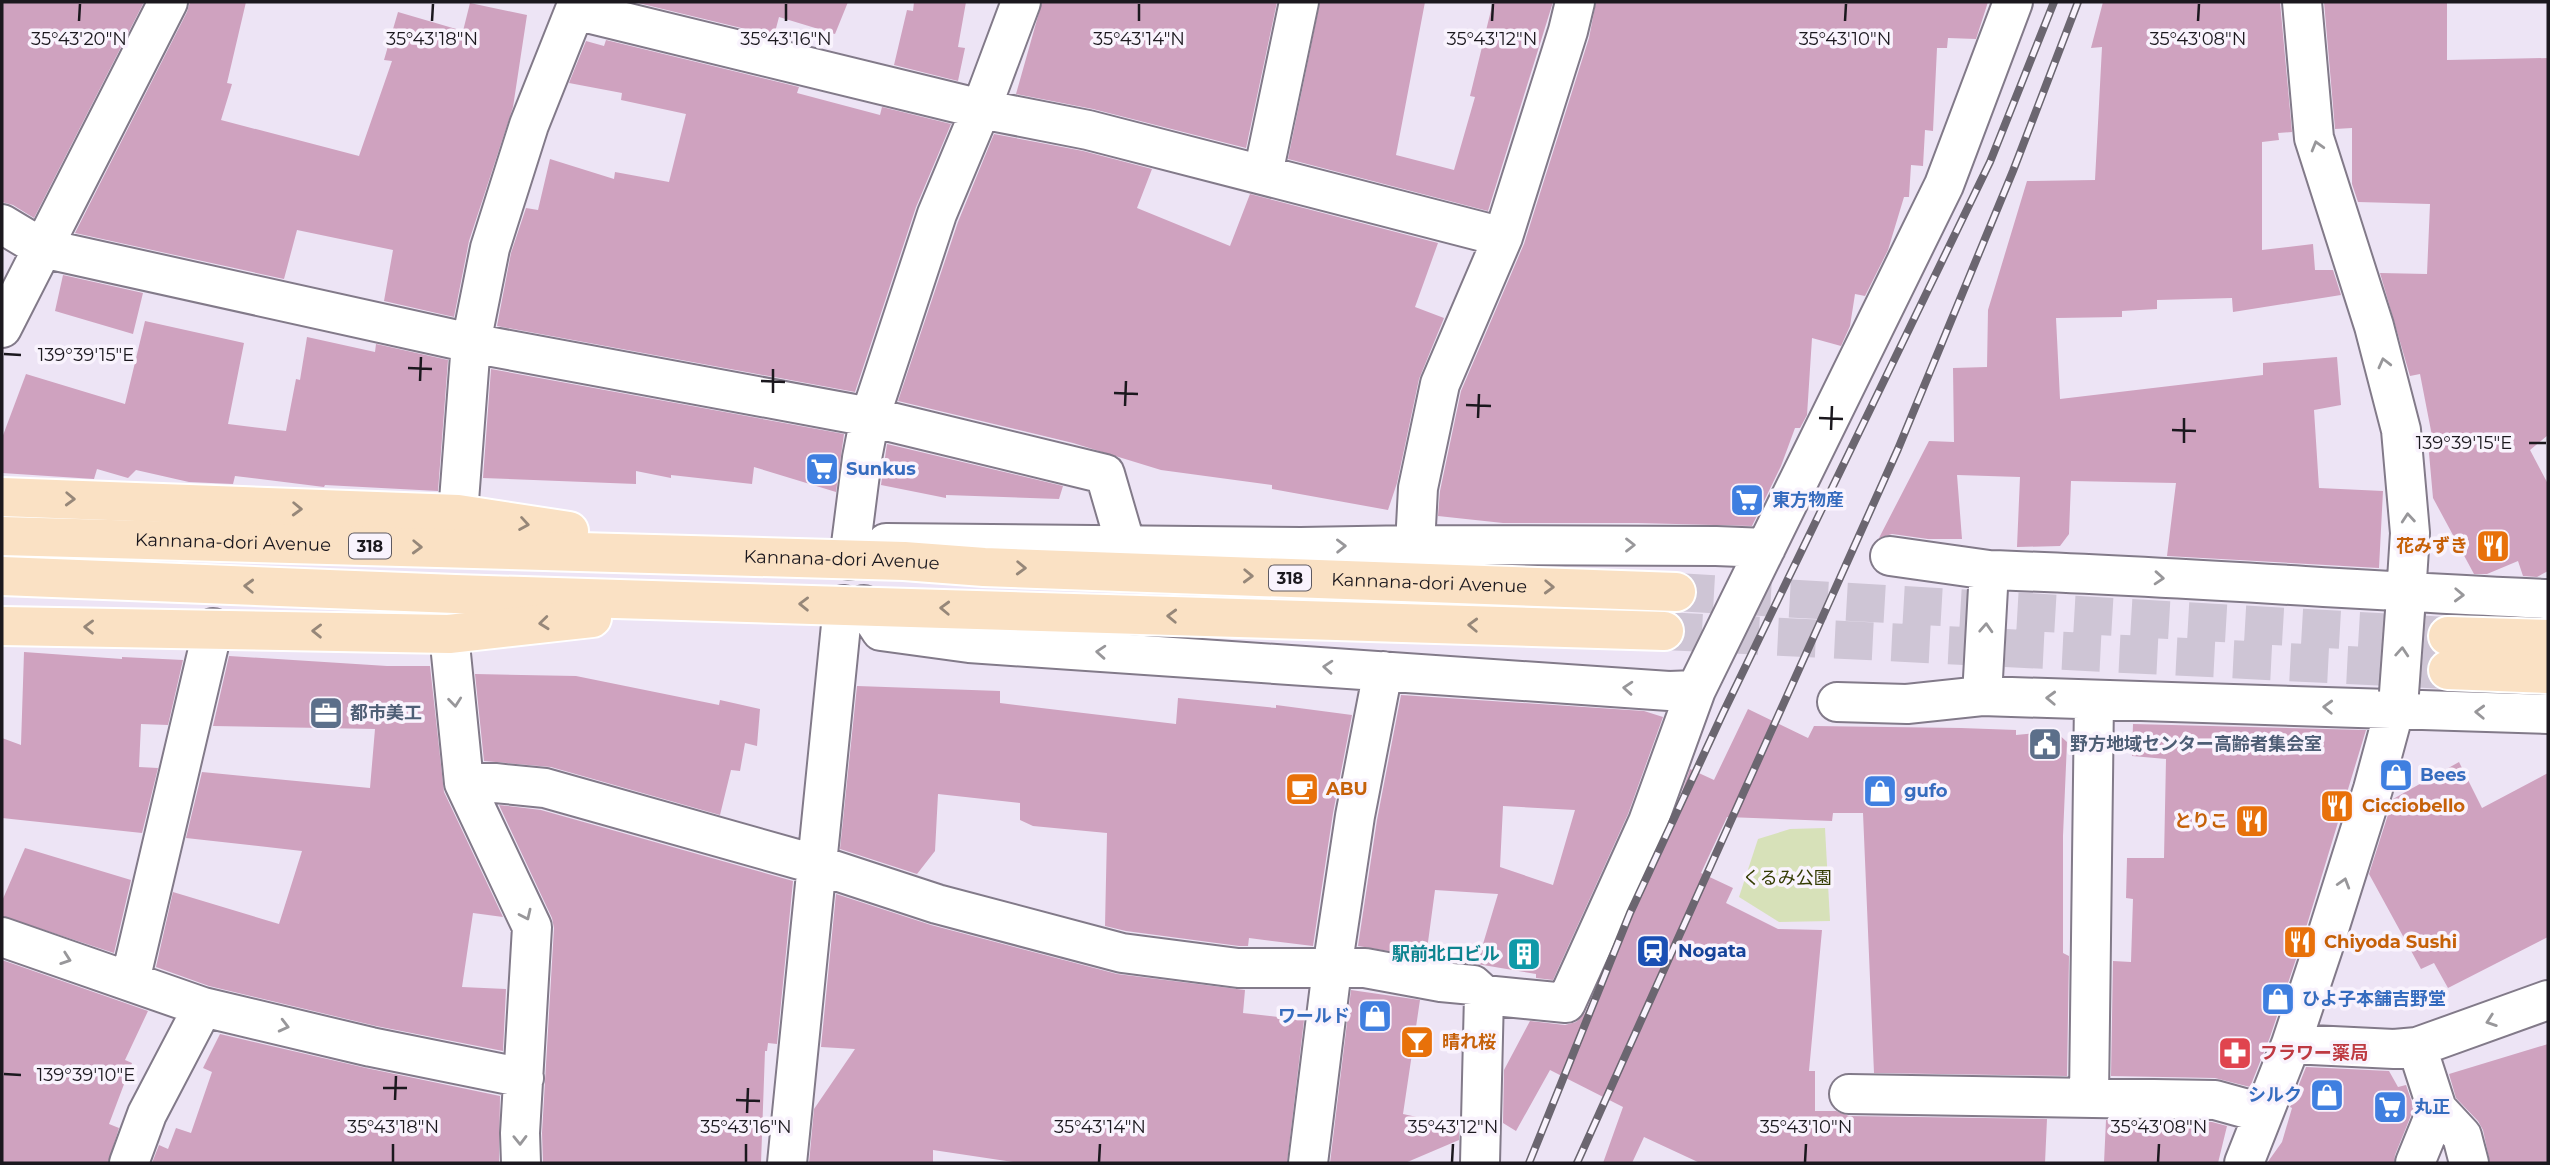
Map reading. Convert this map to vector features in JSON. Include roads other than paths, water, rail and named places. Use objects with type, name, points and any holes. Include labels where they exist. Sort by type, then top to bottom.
[{"type":"main road","points":[[2,497],[458,514],[734,557]]},
{"type":"main road","name":"Kannana-dori Avenue","points":[[4,536],[860,561],[1676,592]]},
{"type":"main road","points":[[6,577],[734,603],[1664,631]]},
{"type":"main road","points":[[6,634],[213,628],[449,634],[734,603]]},
{"type":"main road","points":[[2548,639],[2448,653],[2548,674]]},
{"type":"street","points":[[2,328],[167,2]]},
{"type":"street","points":[[860,561],[862,458],[870,417],[937,214],[981,109],[1021,2]]},
{"type":"street","points":[[1264,174],[1299,2]]},
{"type":"street","points":[[1415,545],[1418,488],[1440,384],[1503,237],[1569,31],[1575,2]]},
{"type":"street","points":[[464,783],[545,788],[818,865],[937,904],[1122,953],[1238,968],[1365,968],[1473,985],[1484,995],[1566,1003],[1648,822],[1696,690],[1944,184],[2013,2]]},
{"type":"street","points":[[2244,1163],[2291,1044],[2331,924],[2398,701],[2410,533],[2401,430],[2374,326],[2314,138],[2302,2]]},
{"type":"street","points":[[458,514],[471,343],[490,248],[529,125],[577,6],[981,109],[1088,130],[1503,237]]},
{"type":"street","points":[[2,224],[42,248],[471,343],[870,417],[1105,474],[1126,546]]},
{"type":"street","points":[[860,561],[886,543],[1766,548]]},
{"type":"street","points":[[1890,556],[1989,570],[2087,573],[2404,602],[2548,599]]},
{"type":"street","points":[[1982,696],[1989,570]]},
{"type":"street","points":[[854,605],[881,631],[969,643],[1669,691],[1696,690]]},
{"type":"street","points":[[787,1163],[818,865],[854,605]]},
{"type":"street","points":[[130,981],[213,628]]},
{"type":"street","points":[[449,634],[464,783],[532,927],[520,1133],[521,1163]]},
{"type":"street","points":[[1308,1163],[1332,969],[1355,816],[1383,671]]},
{"type":"street","points":[[1837,702],[1907,704],[1982,696],[2094,700],[2398,701],[2548,714]]},
{"type":"street","points":[[2089,1098],[2094,700]]},
{"type":"street","points":[[2,937],[203,1007],[371,1047],[524,1078]]},
{"type":"street","points":[[1480,1163],[1484,995]]},
{"type":"street","points":[[2291,1044],[2394,1049],[2417,1046],[2548,1000]]},
{"type":"street","points":[[129,1163],[147,1115],[203,1007]]},
{"type":"street","points":[[2417,1046],[2437,1110],[2462,1136],[2469,1163]]},
{"type":"street","points":[[1849,1094],[2215,1100],[2262,1113]]},
{"type":"street","points":[[2415,1163],[2437,1110]]},
{"type":"tunnel","points":[[1676,592],[2448,636]]},
{"type":"tunnel","points":[[1664,631],[2448,670]]},
{"type":"railway","points":[[1529,1163],[1630,913],[1723,713],[1990,162],[2054,2]]},
{"type":"railway","points":[[1577,1163],[1898,449],[2013,171],[2078,2]]},
{"type":"place","name":"Sunkus","points":[[822,469]]},
{"type":"place","name":"東方物産","points":[[1747,500]]},
{"type":"place","name":"花みずき","points":[[2493,546]]},
{"type":"place","name":"都市美工","points":[[326,713]]},
{"type":"place","name":"野方地域センター高齢者集会室","points":[[2045,744]]},
{"type":"place","name":"Bees","points":[[2396,775]]},
{"type":"place","name":"ABU","points":[[1302,789]]},
{"type":"place","name":"gufo","points":[[1880,791]]},
{"type":"place","name":"Cicciobello","points":[[2337,806]]},
{"type":"place","name":"とりこ","points":[[2252,821]]},
{"type":"place","name":"Chiyoda Sushi","points":[[2300,942]]},
{"type":"place","name":"Nogata","points":[[1653,951]]},
{"type":"place","name":"駅前北口ビル","points":[[1524,954]]},
{"type":"place","name":"ひよ子本舗吉野堂","points":[[2278,999]]},
{"type":"place","name":"ワールド","points":[[1375,1016]]},
{"type":"place","name":"晴れ桜","points":[[1417,1042]]},
{"type":"place","name":"フラワー薬局","points":[[2235,1053]]},
{"type":"place","name":"シルク","points":[[2327,1095]]},
{"type":"place","name":"丸正","points":[[2390,1107]]},
{"type":"park label","name":"くるみ公園","points":[[1787,878]]}]
